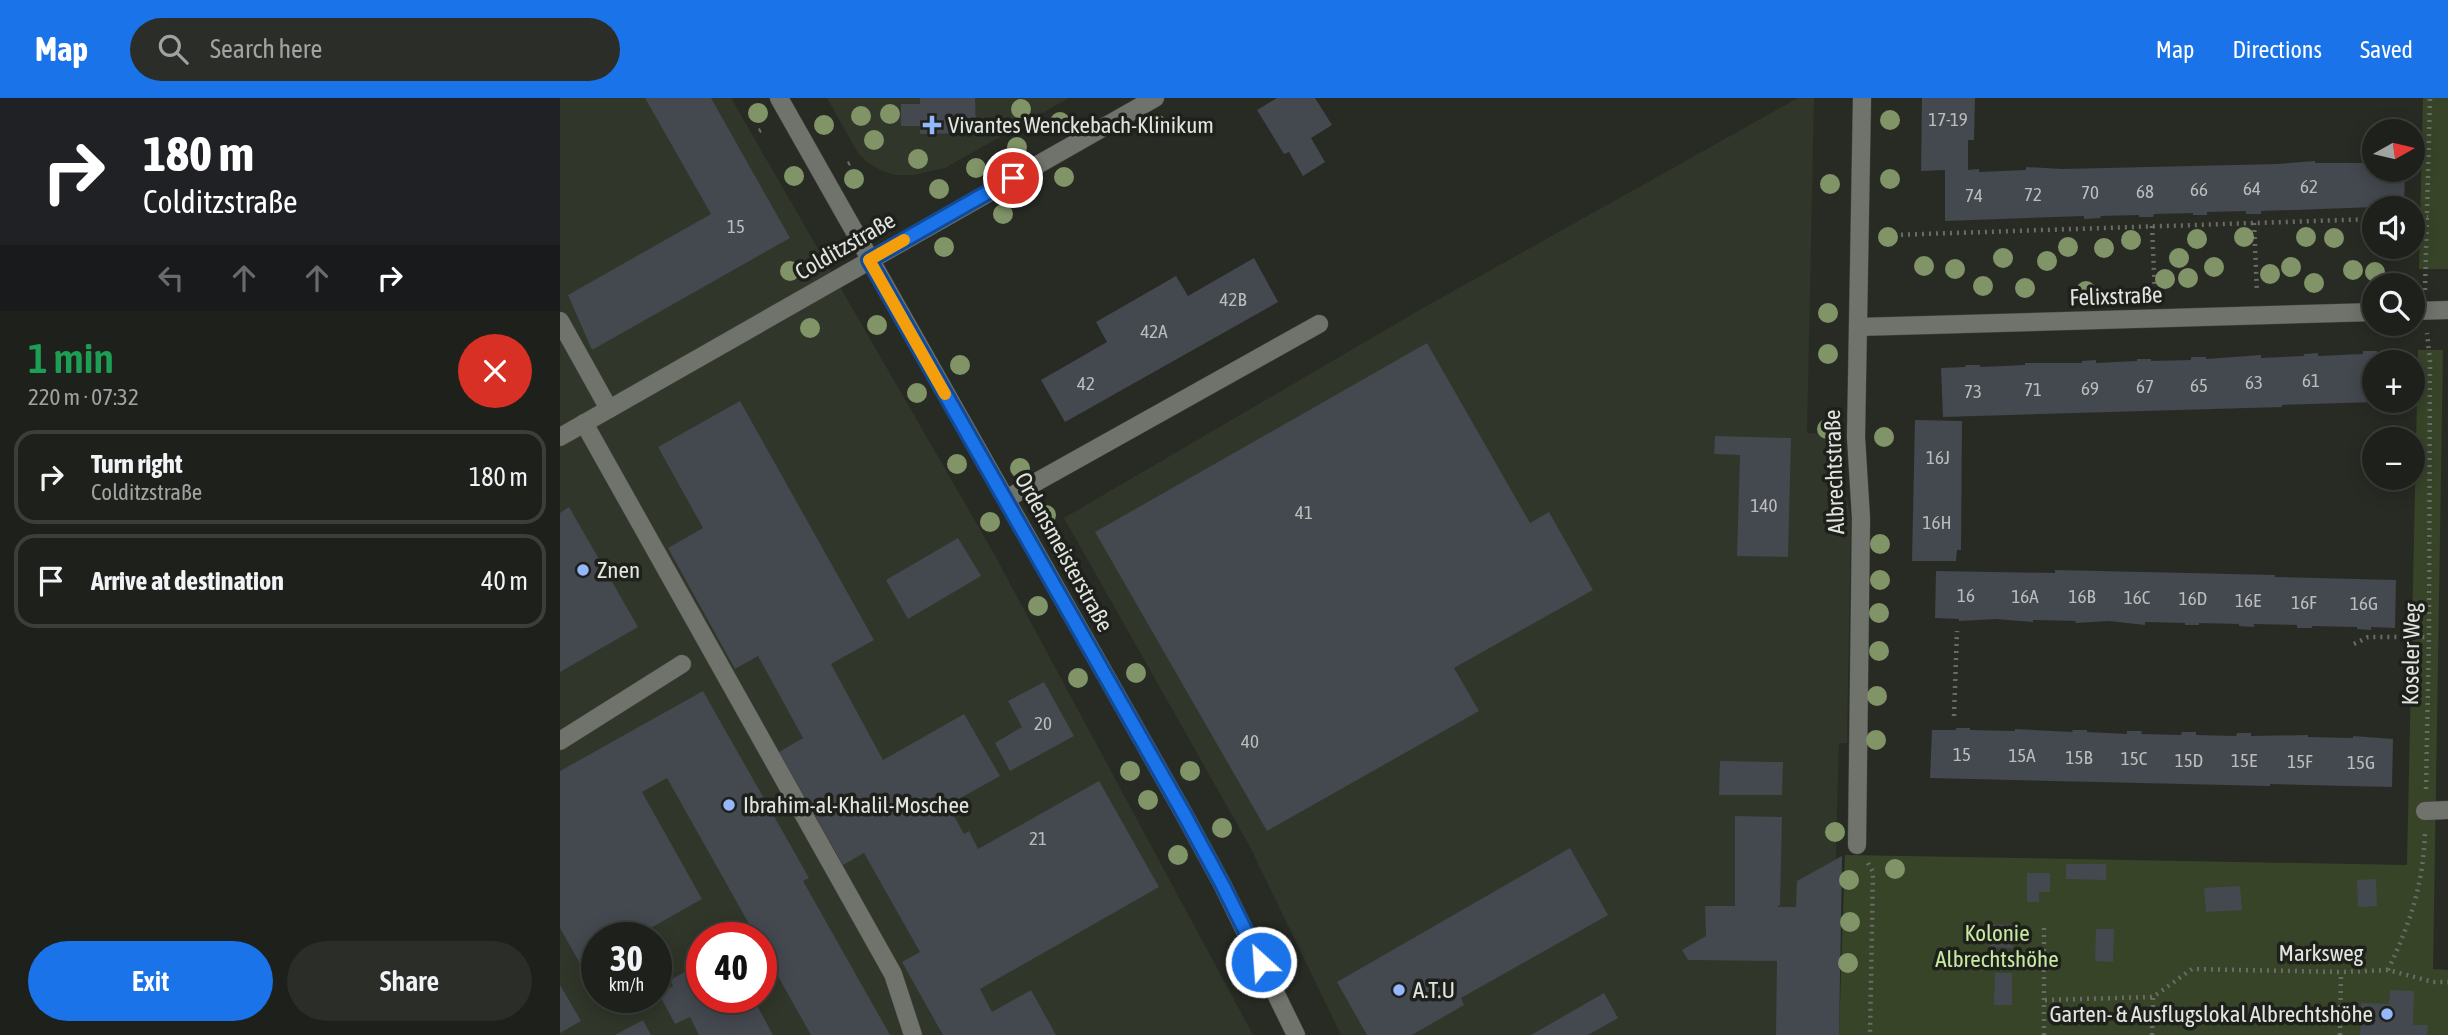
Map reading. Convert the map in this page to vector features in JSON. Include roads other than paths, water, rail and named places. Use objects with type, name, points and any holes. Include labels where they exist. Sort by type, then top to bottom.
[{"type":"street","name":"Ordensmeisterstraße","points":[[779,98],[1216,872],[1296,1035]]},
{"type":"street","name":"Colditzstraße","points":[[560,437],[1155,98]]},
{"type":"street","name":"Albrechtstraße","points":[[1857,845],[1861,518],[1856,437],[1862,98]]},
{"type":"street","points":[[2425,311],[2448,310]]},
{"type":"street","name":"Felixstraße","points":[[1858,327],[2362,313]]},
{"type":"street","points":[[560,321],[609,409]]},
{"type":"street","points":[[1006,499],[1319,324]]},
{"type":"street","points":[[584,423],[893,974],[912,1035]]},
{"type":"street","points":[[560,741],[682,664]]},
{"type":"street","points":[[2426,811],[2448,810]]},
{"type":"place","name":"Vivantes Wenckebach-Klinikum","points":[[932,125]]},
{"type":"place","name":"Znen","points":[[583,570]]},
{"type":"place","name":"Ibrahim-al-Khalil-Moschee","points":[[729,805]]},
{"type":"place","name":"A.T.U","points":[[1399,990]]},
{"type":"place","name":"Garten- & Ausflugslokal Albrechtshöhe","points":[[2387,1014]]},
{"type":"park label","name":"Kolonie Albrechtshöhe","points":[[1997,946]]}]
